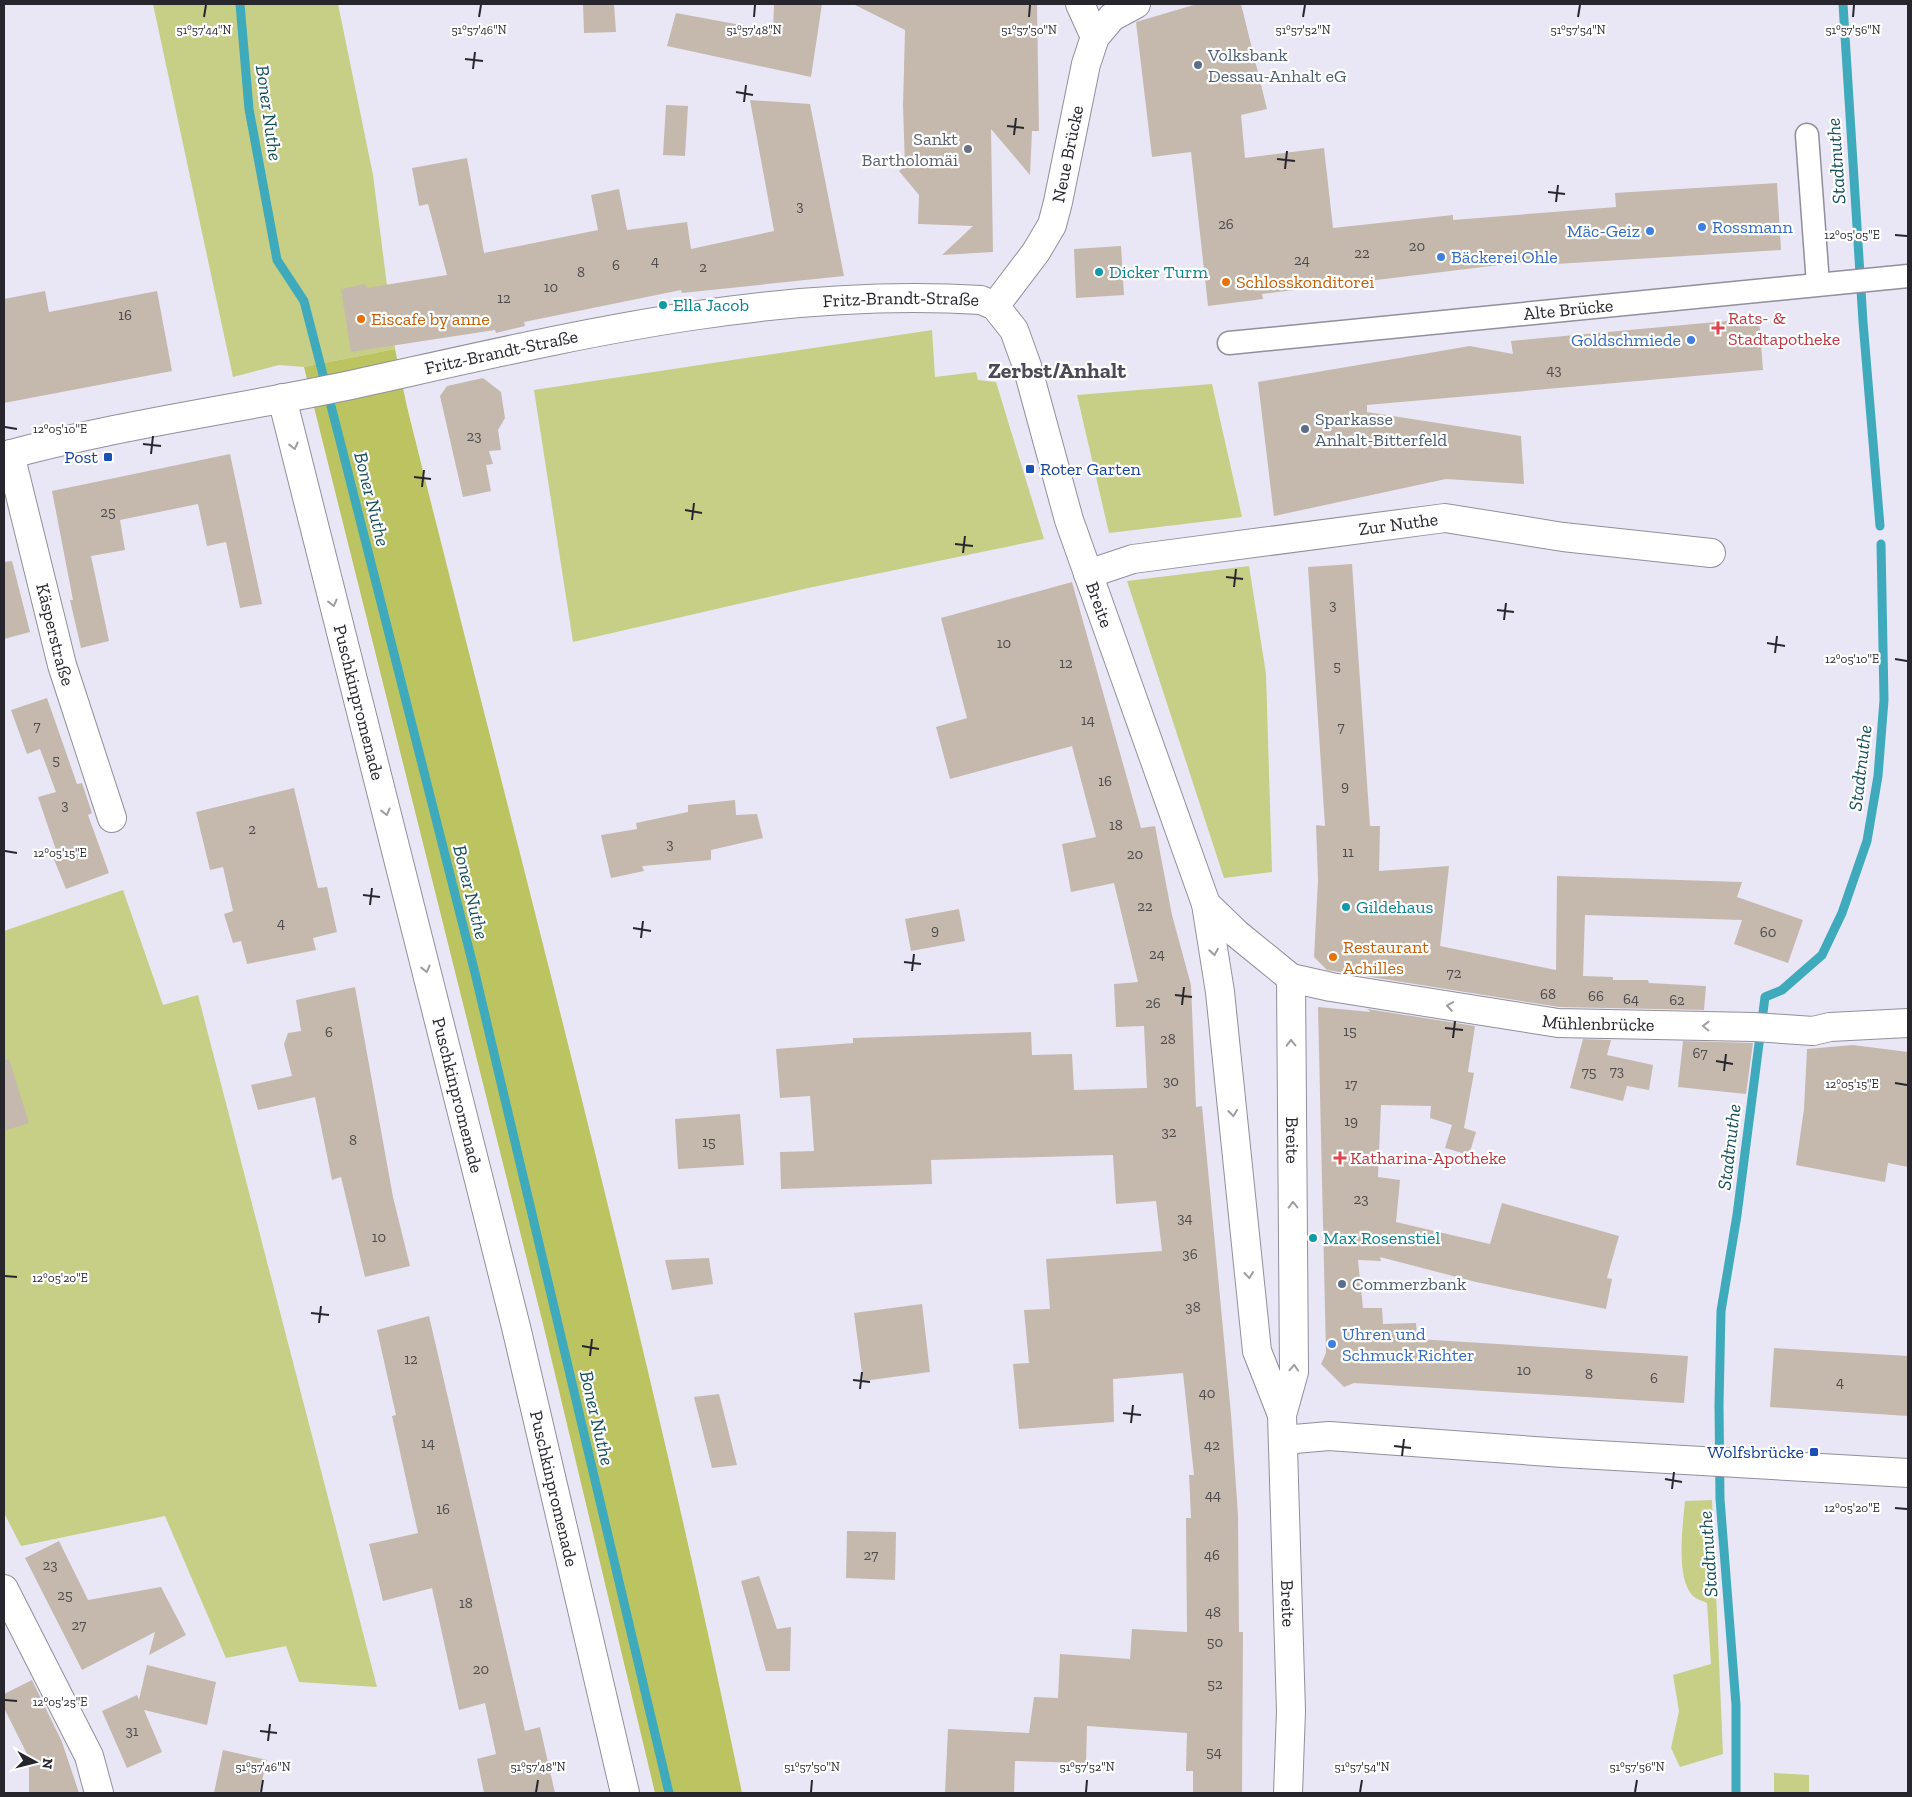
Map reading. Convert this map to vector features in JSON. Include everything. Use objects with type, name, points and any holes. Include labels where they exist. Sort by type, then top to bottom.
[{"type":"street","points":[[1080,4],[1095,37]]},
{"type":"street","name":"Neue Brücke","points":[[995,306],[1036,252],[1052,225],[1086,64],[1095,37],[1112,17],[1136,4]]},
{"type":"street","points":[[1807,135],[1818,284]]},
{"type":"street","name":"Alte Brücke","points":[[1229,343],[1908,276]]},
{"type":"street","name":"Fritz-Brandt-Straße","points":[[7,455],[99,433],[290,397],[663,319],[776,304],[872,298],[981,300],[995,306]]},
{"type":"street","name":"Breite","points":[[995,306],[1014,330],[1027,366],[1069,520],[1206,904],[1220,992],[1257,1352],[1283,1427]]},
{"type":"street","name":"Puschkinpromenade","points":[[290,397],[516,1327],[625,1793]]},
{"type":"street","name":"Käsperstraße","points":[[7,455],[62,665],[112,818]]},
{"type":"street","name":"Zur Nuthe","points":[[1088,574],[1133,559],[1445,518],[1563,537],[1711,553]]},
{"type":"street","name":"Breite","points":[[1206,904],[1237,934],[1291,978],[1294,1372],[1283,1427],[1287,1501],[1291,1701],[1288,1793]]},
{"type":"street","name":"Mühlenbrücke","points":[[1291,978],[1330,987],[1558,1023],[1754,1027],[1785,1031],[1813,1031],[1830,1026],[1908,1023]]},
{"type":"street","points":[[1283,1427],[1329,1436],[1752,1465],[1908,1473]]},
{"type":"street","points":[[4,1590],[89,1756],[99,1793]]},
{"type":"green space","points":[[153,4],[338,4],[373,175],[395,349],[304,367],[279,365],[233,377]]},
{"type":"green space","points":[[932,330],[935,377],[976,372],[978,380],[996,382],[1044,539],[808,588],[573,642],[534,390]]},
{"type":"green space","points":[[395,349],[407,407],[582,1098],[624,1272],[705,1619],[742,1793],[655,1793],[544,1328],[304,367]]},
{"type":"green space","points":[[1212,384],[1242,517],[1109,533],[1077,395]]},
{"type":"green space","points":[[1249,566],[1266,674],[1272,872],[1224,878],[1127,581]]},
{"type":"green space","points":[[123,890],[163,1005],[198,995],[377,1687],[299,1682],[286,1646],[226,1658],[165,1516],[21,1546],[4,1513],[4,931]]},
{"type":"green space","points":[[1712,1500],[1723,1754],[1680,1767],[1671,1748],[1679,1711],[1673,1675],[1711,1664],[1707,1603],[1693,1596],[1687,1588],[1684,1577],[1682,1536],[1685,1501]]},
{"type":"green space","points":[[1774,1773],[1809,1775],[1809,1793],[1774,1793]]},
{"type":"building","points":[[583,4],[614,4],[616,32],[584,33]]},
{"type":"building","points":[[774,4],[822,4],[811,77],[667,46],[676,13],[773,31]]},
{"type":"building","name":"Sankt Bartholomäi","points":[[853,4],[1037,4],[1039,131],[1032,131],[1030,175],[991,129],[993,252],[942,255],[973,226],[918,224],[919,195],[899,171],[905,166],[903,106],[905,30]]},
{"type":"building","points":[[1197,4],[1241,4],[1267,109],[1241,115],[1245,158],[1324,148],[1333,228],[1453,215],[1453,220],[1616,207],[1615,193],[1777,183],[1781,250],[1540,265],[1541,260],[1262,294],[1263,299],[1208,306],[1191,152],[1152,157],[1136,22]]},
{"type":"building","points":[[750,100],[810,104],[844,276],[682,293],[681,290],[524,322],[525,326],[496,333],[495,330],[351,352],[341,289],[365,284],[366,288],[447,275],[428,204],[419,206],[412,168],[467,158],[484,253],[598,230],[591,195],[619,189],[627,230],[687,222],[691,249],[774,231]]},
{"type":"building","points":[[666,105],[688,106],[685,156],[663,155]]},
{"type":"building","name":"Dicker Turm","points":[[1121,246],[1124,295],[1076,298],[1074,249]]},
{"type":"building","points":[[45,291],[49,312],[157,291],[172,371],[4,403],[4,299]]},
{"type":"building","points":[[1759,318],[1763,370],[1367,405],[1367,412],[1521,436],[1524,484],[1446,479],[1274,516],[1258,382],[1470,346],[1513,354],[1511,341]]},
{"type":"building","points":[[483,378],[501,392],[505,418],[498,430],[501,450],[489,451],[493,464],[486,465],[491,491],[463,497],[440,396],[447,386]]},
{"type":"building","points":[[230,454],[262,604],[240,608],[226,542],[207,546],[198,504],[120,520],[125,550],[91,556],[109,641],[81,648],[70,600],[73,600],[52,491]]},
{"type":"building","points":[[12,561],[30,632],[4,639],[4,562]]},
{"type":"building","points":[[1352,564],[1370,826],[1380,826],[1379,871],[1449,866],[1440,946],[1556,970],[1557,876],[1742,882],[1737,897],[1803,920],[1788,963],[1734,944],[1742,920],[1585,915],[1583,976],[1613,977],[1613,980],[1648,980],[1649,983],[1706,986],[1704,1010],[1559,1007],[1327,970],[1314,957],[1318,880],[1316,825],[1325,826],[1308,567]]},
{"type":"building","points":[[1072,582],[1141,828],[1155,826],[1172,915],[1191,985],[1196,1107],[1202,1106],[1231,1414],[1238,1515],[1239,1632],[1243,1632],[1242,1793],[1193,1793],[1193,1771],[1186,1771],[1187,1733],[1087,1726],[1086,1763],[1015,1761],[1014,1793],[945,1793],[948,1729],[1029,1733],[1034,1697],[1058,1698],[1060,1654],[1130,1659],[1132,1629],[1187,1632],[1186,1518],[1191,1518],[1189,1475],[1194,1475],[1183,1373],[1113,1379],[1114,1422],[1019,1429],[1013,1364],[1029,1363],[1024,1310],[1050,1309],[1046,1259],[1162,1251],[1156,1201],[1116,1204],[1113,1155],[931,1160],[932,1184],[781,1189],[780,1152],[814,1151],[810,1096],[780,1098],[776,1049],[853,1043],[853,1038],[1031,1032],[1032,1055],[1072,1054],[1074,1090],[1147,1088],[1144,1026],[1116,1027],[1114,984],[1138,982],[1114,883],[1071,892],[1062,844],[1096,837],[1072,746],[950,779],[936,727],[967,718],[941,618]]},
{"type":"building","points":[[47,698],[77,784],[82,783],[92,813],[88,815],[109,873],[66,889],[51,852],[56,850],[38,797],[56,792],[40,749],[27,754],[11,710]]},
{"type":"building","points":[[294,788],[318,888],[327,887],[337,932],[313,938],[316,950],[247,964],[241,941],[233,943],[224,914],[233,911],[223,867],[210,870],[196,812]]},
{"type":"building","points":[[735,800],[736,815],[757,814],[763,838],[711,850],[711,860],[642,866],[644,871],[611,878],[601,835],[637,829],[636,823],[688,812],[688,805]]},
{"type":"building","points":[[959,909],[965,941],[911,951],[905,919]]},
{"type":"building","points":[[355,987],[393,1197],[410,1266],[365,1277],[341,1177],[332,1180],[315,1097],[258,1110],[251,1085],[292,1076],[284,1044],[288,1033],[301,1031],[296,1000]]},
{"type":"building","points":[[1318,1007],[1371,1012],[1367,1009],[1475,1026],[1468,1072],[1474,1073],[1464,1128],[1476,1132],[1469,1155],[1445,1148],[1452,1125],[1430,1118],[1431,1106],[1381,1105],[1378,1177],[1400,1180],[1396,1222],[1490,1244],[1502,1203],[1619,1236],[1607,1278],[1612,1279],[1606,1309],[1476,1282],[1380,1257],[1381,1261],[1358,1260],[1363,1308],[1382,1308],[1383,1324],[1416,1323],[1417,1339],[1688,1356],[1684,1403],[1354,1383],[1344,1387],[1321,1364],[1326,1353]]},
{"type":"building","points":[[1583,1039],[1611,1040],[1607,1055],[1653,1065],[1649,1090],[1627,1086],[1623,1101],[1570,1088]]},
{"type":"building","points":[[1683,1041],[1753,1043],[1746,1094],[1678,1087]]},
{"type":"building","points":[[1853,1045],[1908,1052],[1908,1167],[1888,1163],[1885,1182],[1796,1165],[1804,1109],[1807,1049]]},
{"type":"building","points":[[9,1059],[29,1123],[4,1131],[4,1060]]},
{"type":"building","points":[[740,1114],[744,1165],[678,1169],[675,1119]]},
{"type":"building","points":[[709,1258],[713,1284],[672,1290],[665,1260]]},
{"type":"building","points":[[922,1304],[930,1372],[863,1381],[854,1313]]},
{"type":"building","points":[[429,1316],[525,1731],[540,1727],[555,1793],[484,1793],[477,1759],[496,1754],[485,1703],[459,1710],[432,1588],[383,1601],[369,1544],[418,1533],[392,1416],[396,1415],[377,1330]]},
{"type":"building","points":[[1774,1348],[1908,1356],[1908,1416],[1770,1407]]},
{"type":"building","points":[[719,1394],[737,1465],[712,1468],[694,1397]]},
{"type":"building","points":[[847,1531],[896,1532],[895,1580],[846,1578]]},
{"type":"building","points":[[59,1541],[88,1600],[161,1587],[186,1635],[149,1655],[155,1632],[82,1670],[25,1558]]},
{"type":"building","points":[[759,1576],[777,1629],[791,1627],[790,1671],[766,1671],[741,1581]]},
{"type":"building","points":[[147,1665],[216,1682],[207,1725],[144,1710],[162,1752],[127,1768],[102,1711],[137,1695],[139,1700]]},
{"type":"building","points":[[32,1680],[62,1742],[79,1793],[29,1793],[29,1758],[4,1708],[4,1694]]},
{"type":"building","points":[[223,1750],[267,1760],[259,1793],[214,1793]]},
{"type":"waterway","name":"Boner Nuthe","points":[[240,4],[249,109],[277,260],[304,301],[338,433],[475,973],[669,1793]]},
{"type":"waterway","name":"Stadtnuthe","points":[[1843,4],[1863,322],[1880,526]]},
{"type":"waterway","name":"Stadtnuthe","points":[[1736,1793],[1736,1705],[1720,1499],[1721,1311],[1737,1215],[1765,997],[1782,990],[1822,955],[1842,913],[1867,841],[1878,776],[1884,700],[1881,544]]},
{"type":"place","name":"Volksbank Dessau-Anhalt eG","points":[[1198,65]]},
{"type":"place","name":"Sankt Bartholomäi","points":[[968,149]]},
{"type":"place","name":"Rossmann","points":[[1702,227]]},
{"type":"place","name":"Mäc-Geiz","points":[[1650,231]]},
{"type":"place","name":"Bäckerei Ohle","points":[[1441,257]]},
{"type":"place","name":"Dicker Turm","points":[[1099,272]]},
{"type":"place","name":"Schlosskonditorei","points":[[1226,282]]},
{"type":"place","name":"Ella Jacob","points":[[663,305]]},
{"type":"place","name":"Eiscafe by anne","points":[[361,319]]},
{"type":"place","name":"Rats- & Stadtapotheke","points":[[1718,328]]},
{"type":"place","name":"Goldschmiede","points":[[1691,340]]},
{"type":"place","name":"Sparkasse Anhalt-Bitterfeld","points":[[1305,429]]},
{"type":"place","name":"Post","points":[[108,457]]},
{"type":"place","name":"Roter Garten","points":[[1030,469]]},
{"type":"place","name":"Gildehaus","points":[[1346,907]]},
{"type":"place","name":"Restaurant Achilles","points":[[1333,957]]},
{"type":"place","name":"Katharina-Apotheke","points":[[1340,1158]]},
{"type":"place","name":"Max Rosenstiel","points":[[1313,1238]]},
{"type":"place","name":"Commerzbank","points":[[1342,1284]]},
{"type":"place","name":"Uhren und Schmuck Richter","points":[[1332,1344]]},
{"type":"place","name":"Wolfsbrücke","points":[[1814,1452]]},
{"type":"district","name":"Zerbst/Anhalt","points":[[1057,370]]}]
